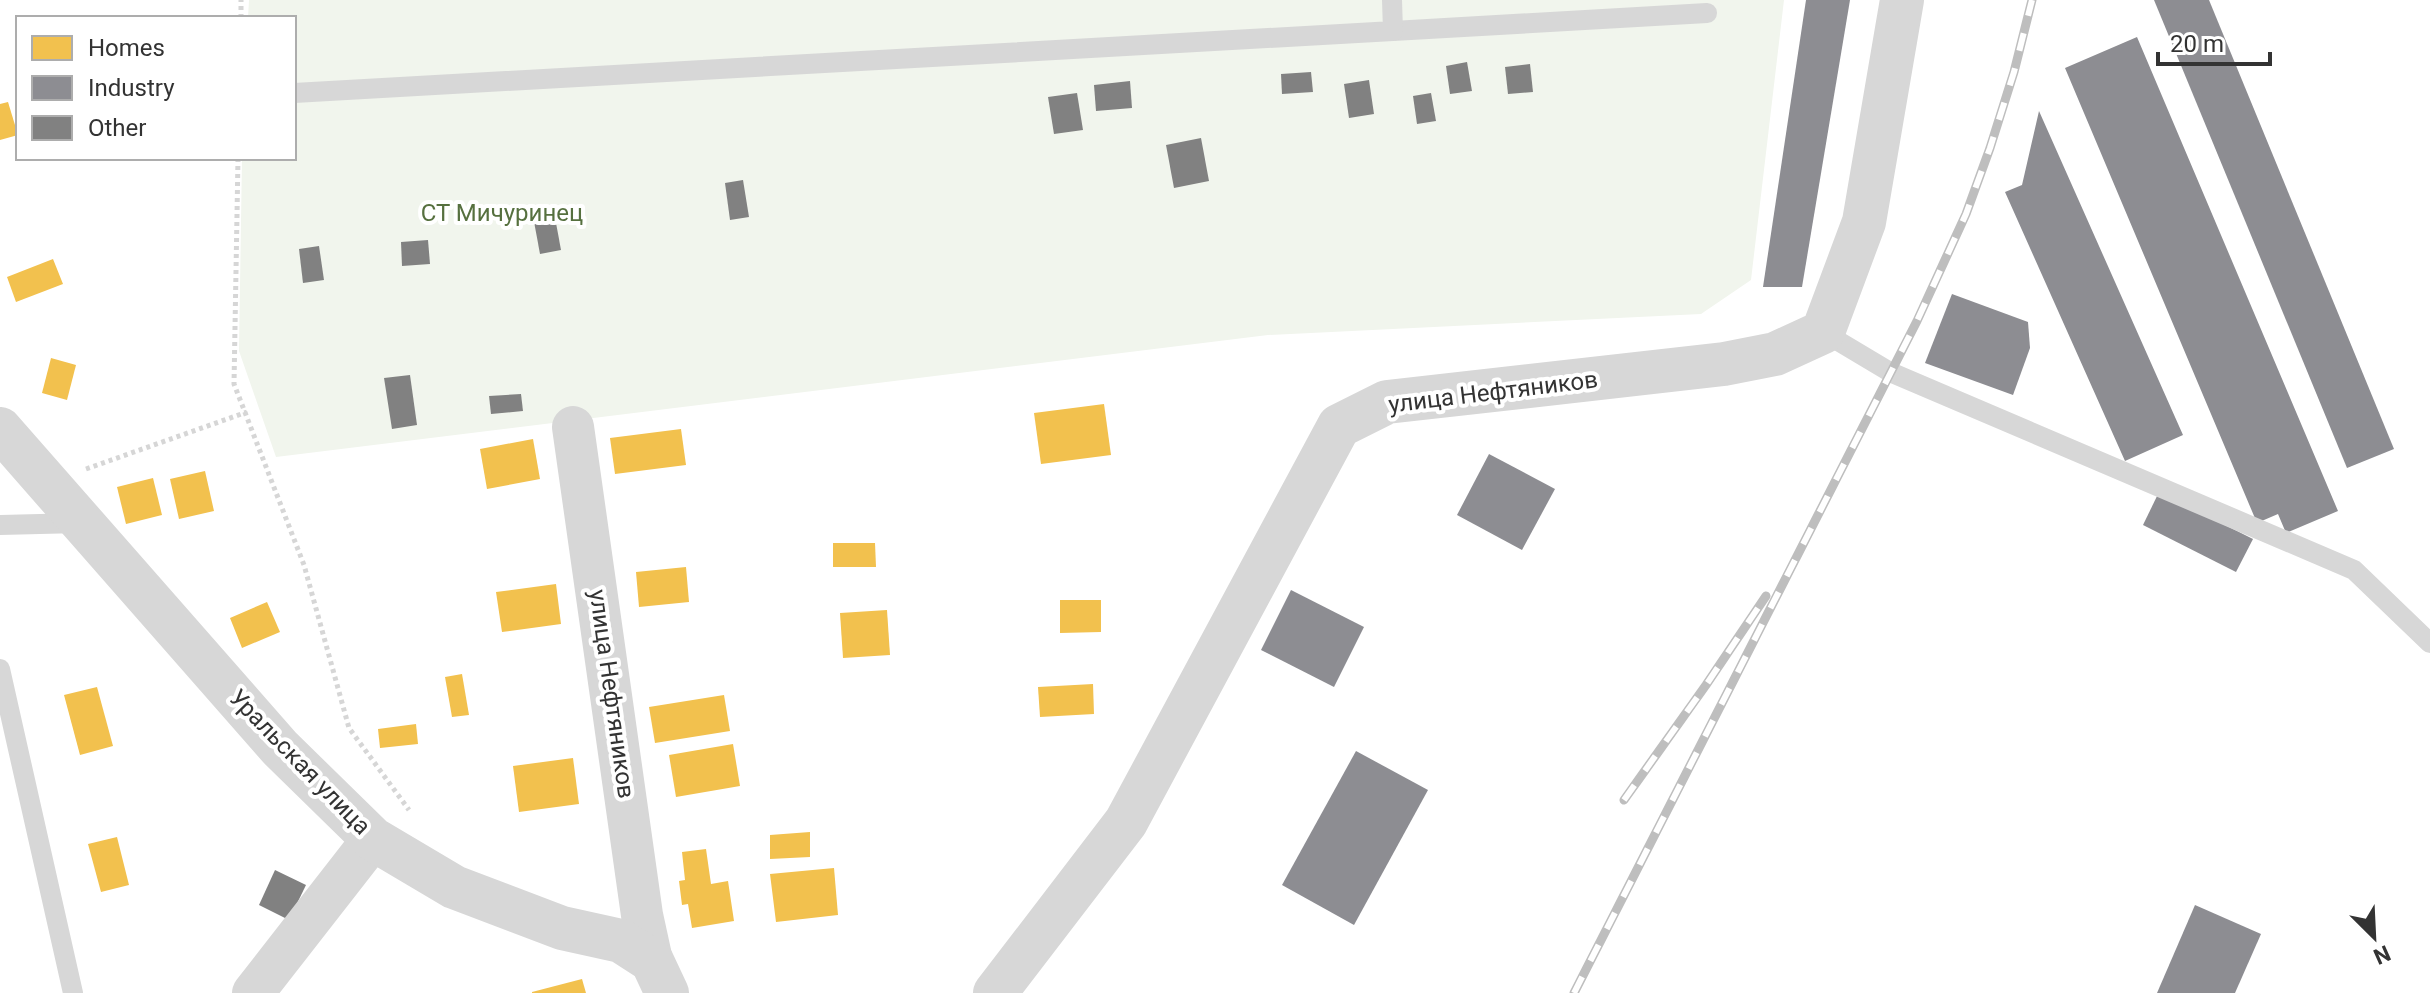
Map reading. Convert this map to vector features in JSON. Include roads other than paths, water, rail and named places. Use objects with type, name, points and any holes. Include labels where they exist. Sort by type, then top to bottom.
[{"type":"street","points":[[1823,332],[1864,222],[1902,0]]},
{"type":"street","name":"улица Нефтяников","points":[[995,993],[1126,822],[1339,426],[1387,402],[1724,364],[1775,354],[1823,332]]},
{"type":"street","name":"улица Нефтяников","points":[[573,427],[642,915],[659,977]]},
{"type":"street","name":"Уральская улица","points":[[0,429],[280,748],[373,839],[454,887],[562,928],[621,941],[659,977]]},
{"type":"street","points":[[253,993],[373,839]]},
{"type":"lane","points":[[1392,0],[1393,31]]},
{"type":"lane","points":[[296,93],[1707,13]]},
{"type":"lane","points":[[1823,332],[1890,372],[2354,570],[2430,643]]},
{"type":"lane","points":[[0,525],[82,523]]},
{"type":"lane","points":[[0,669],[73,993]]},
{"type":"railway","points":[[1574,993],[1917,321],[1966,214],[1990,148],[2032,0]]},
{"type":"railway","points":[[1624,800],[1766,596]]},
{"type":"park label","name":"СТ Мичуринец","points":[[502,213]]}]
